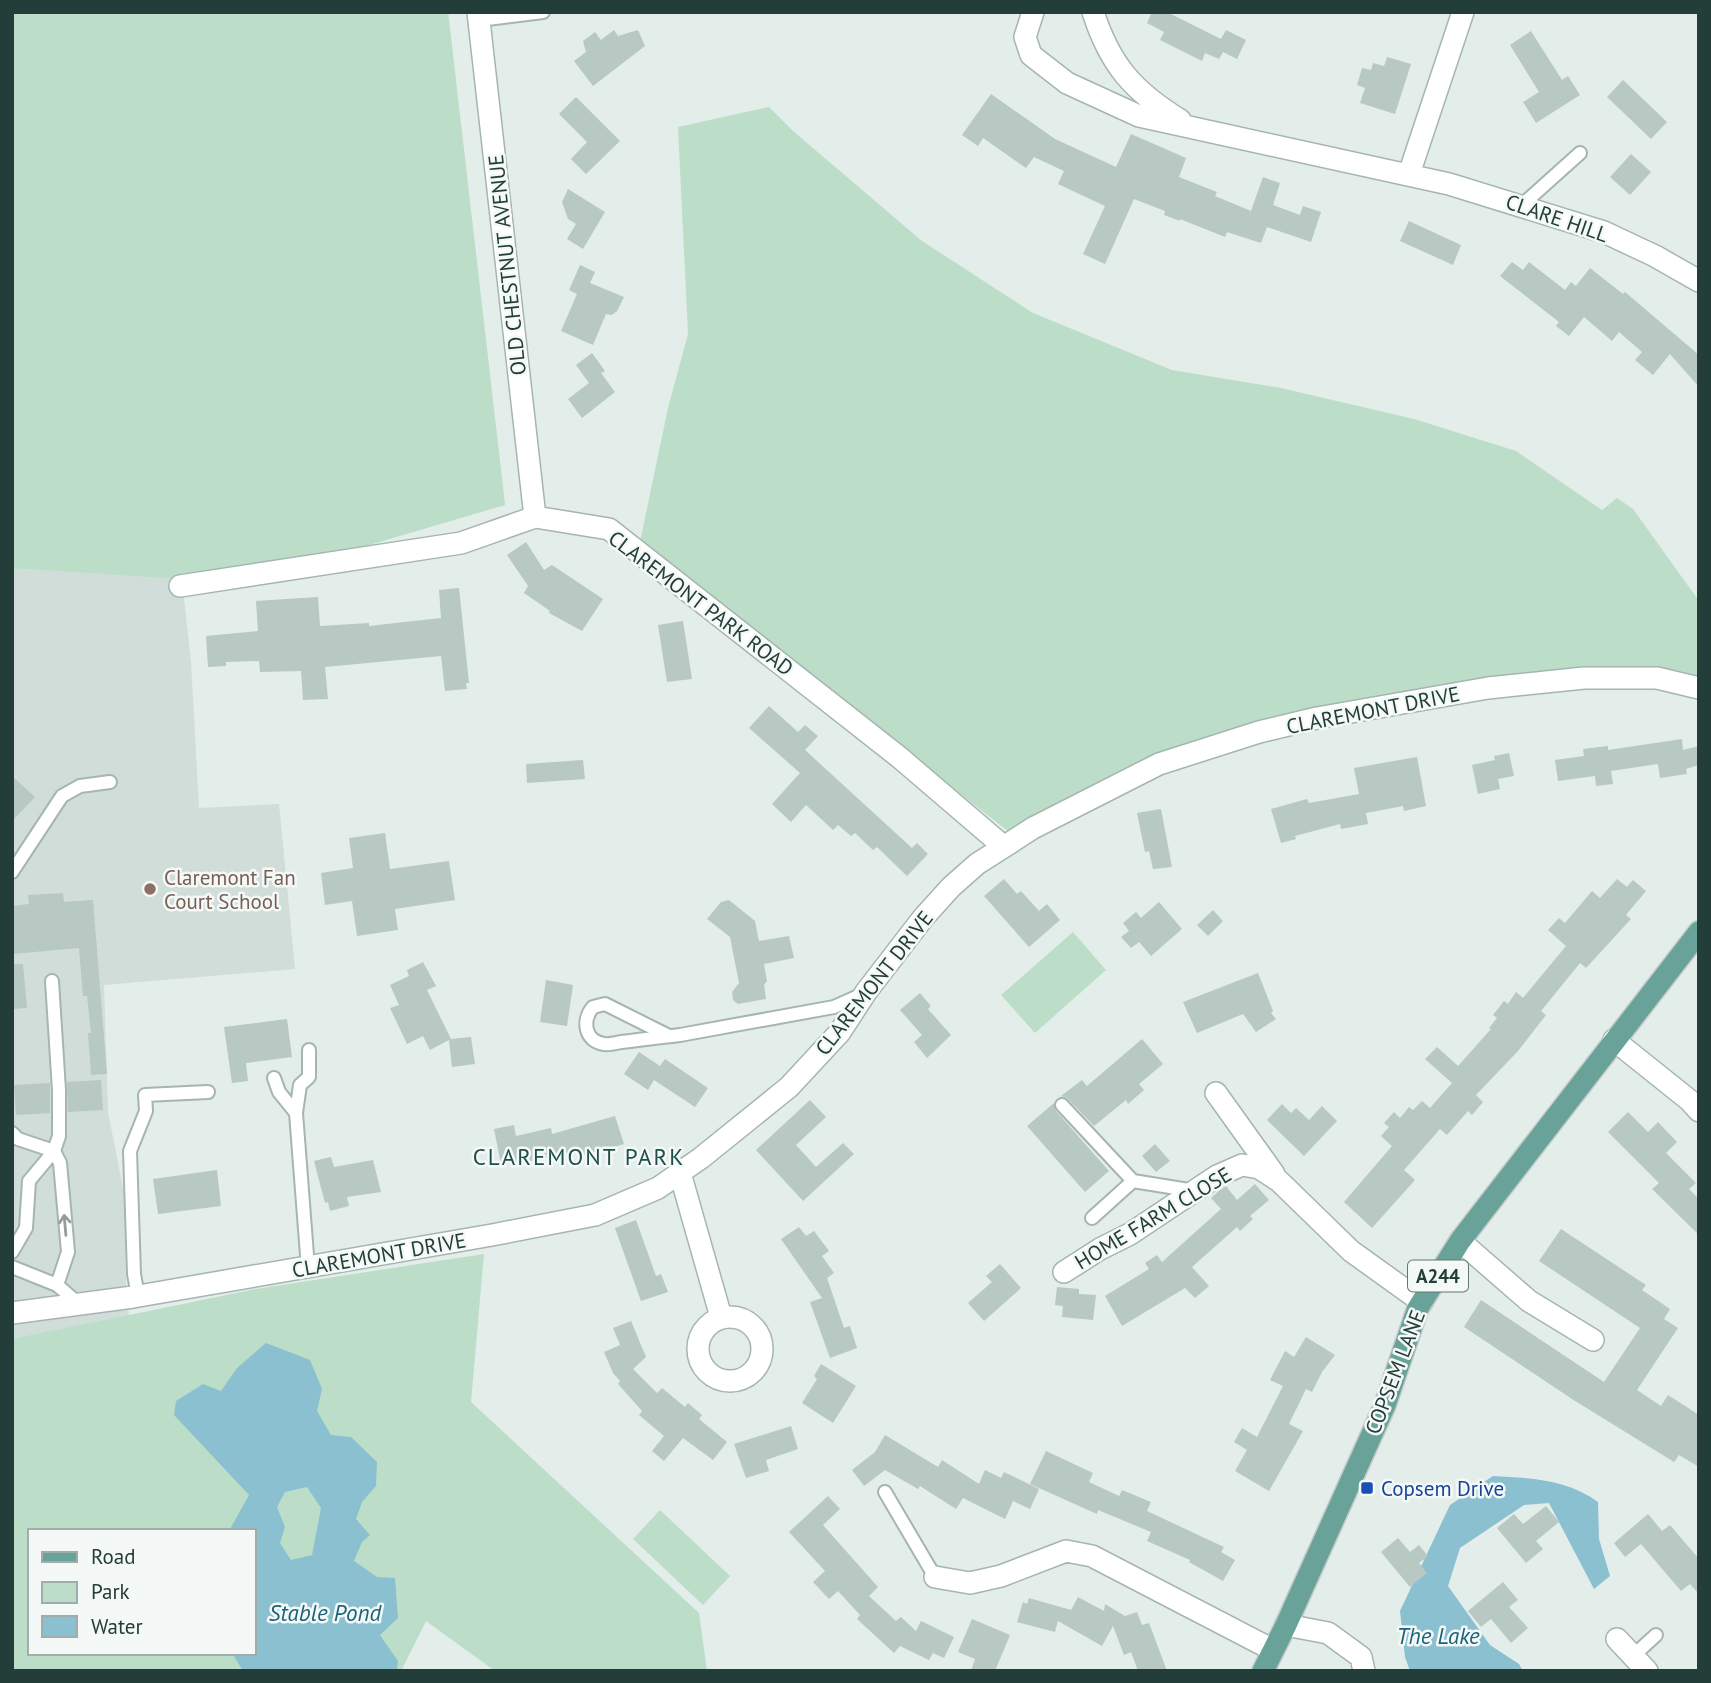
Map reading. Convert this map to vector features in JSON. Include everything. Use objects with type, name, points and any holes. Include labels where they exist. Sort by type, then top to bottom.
[{"type":"main road","name":"COPSEM LANE","points":[[1263,1671],[1385,1405],[1422,1302],[1460,1241],[1699,932]]},
{"type":"street","name":"CLARE HILL","points":[[1034,12],[1025,37],[1031,55],[1067,83],[1139,116],[1409,174],[1522,205],[1604,232],[1656,256],[1699,281]]},
{"type":"street","name":"CLARE HILL","points":[[1093,12],[1113,61],[1149,101],[1196,130]]},
{"type":"street","points":[[1409,174],[1463,12]]},
{"type":"street","name":"OLD CHESTNUT AVENUE","points":[[478,16],[535,517]]},
{"type":"street","name":"CLAREMONT PARK ROAD","points":[[180,586],[461,543],[535,517],[610,529],[899,757],[1003,846]]},
{"type":"street","name":"CLAREMONT DRIVE","points":[[12,1313],[138,1296],[308,1268],[595,1215],[658,1188],[701,1158],[789,1087],[840,1032],[866,992],[923,918],[951,887],[1003,846],[1159,764],[1259,732],[1317,718],[1488,688],[1584,678],[1657,678],[1699,688]]},
{"type":"street","points":[[1614,1040],[1699,1111]]},
{"type":"street","name":"HOME FARM CLOSE","points":[[1216,1093],[1279,1181],[1351,1251],[1422,1302]]},
{"type":"street","name":"HOME FARM CLOSE","points":[[1064,1272],[1130,1234],[1217,1176],[1242,1165],[1259,1168],[1279,1181]]},
{"type":"street","points":[[680,1173],[721,1317]]},
{"type":"street","points":[[1460,1241],[1529,1301],[1593,1340]]},
{"type":"street","points":[[935,1577],[970,1583],[1001,1576],[1066,1551],[1092,1556],[1273,1650]]},
{"type":"street","points":[[1286,1625],[1328,1633],[1361,1657],[1364,1671]]},
{"type":"street","points":[[1617,1639],[1640,1663]]},
{"type":"lane","points":[[478,16],[543,12]]},
{"type":"lane","points":[[1522,205],[1580,153]]},
{"type":"lane","points":[[12,872],[62,796],[80,786],[110,782]]},
{"type":"lane","points":[[12,1252],[26,1228],[29,1181],[54,1151],[59,1136],[52,981]]},
{"type":"lane","points":[[669,1036],[605,1004],[593,1007],[586,1014],[584,1023],[594,1040],[604,1045],[669,1036],[834,1007],[866,992]]},
{"type":"lane","points":[[308,1268],[296,1113],[300,1086],[309,1077],[309,1050]]},
{"type":"lane","points":[[274,1078],[279,1092],[296,1113]]},
{"type":"lane","points":[[138,1296],[134,1273],[130,1151],[146,1111],[145,1095],[208,1092]]},
{"type":"lane","points":[[1062,1105],[1133,1181],[1195,1191]]},
{"type":"lane","points":[[12,1133],[18,1139],[54,1151],[60,1163],[68,1252],[57,1285]]},
{"type":"lane","points":[[1092,1218],[1133,1181]]},
{"type":"lane","points":[[12,1267],[57,1285],[79,1304]]},
{"type":"lane","points":[[885,1492],[935,1577]]},
{"type":"lane","points":[[1640,1663],[1656,1635]]},
{"type":"shaded area","name":"Claremont Fan Court School","points":[[12,12],[448,12],[505,505],[182,580],[191,662],[199,808],[279,804],[295,969],[104,985],[108,1112],[124,1193],[129,1316],[59,1331],[30,1529],[28,1529],[28,1655],[12,1671]]},
{"type":"green space","name":"Claremont Fan Court School","points":[[12,12],[448,12],[505,505],[349,551],[182,579],[12,568]]},
{"type":"green space","points":[[769,107],[793,131],[922,241],[1033,313],[1172,370],[1281,388],[1414,419],[1516,451],[1602,510],[1617,498],[1633,509],[1699,601],[1699,676],[1676,670],[1587,668],[1260,723],[1159,752],[1092,785],[1009,832],[640,542],[668,408],[688,334],[678,127]]},
{"type":"green space","points":[[1073,932],[1106,970],[1035,1033],[1001,995]]},
{"type":"green space","points":[[484,1254],[471,1402],[699,1613],[707,1671],[495,1671],[426,1621],[401,1671],[12,1671],[12,1339],[256,1289]]},
{"type":"green space","points":[[660,1510],[730,1576],[703,1605],[633,1539]]},
{"type":"water","name":"Stable Pond","points":[[266,1343],[310,1360],[322,1389],[317,1411],[331,1435],[351,1437],[377,1462],[376,1486],[362,1502],[356,1519],[370,1535],[362,1542],[354,1561],[377,1577],[395,1578],[398,1618],[380,1635],[398,1661],[397,1671],[243,1671],[233,1655],[256,1655],[256,1529],[230,1529],[249,1495],[174,1415],[176,1401],[203,1384],[221,1391],[237,1368]],"holes":[[[307,1487],[321,1508],[312,1555],[291,1560],[280,1543],[285,1527],[277,1507],[285,1492]]]},
{"type":"water","name":"The Lake","points":[[1493,1476],[1561,1484],[1598,1502],[1599,1539],[1610,1576],[1594,1589],[1549,1503],[1524,1505],[1460,1548],[1448,1586],[1490,1645],[1519,1664],[1523,1671],[1410,1671],[1405,1657],[1400,1611],[1450,1505]]},
{"type":"building","points":[[1152,12],[1167,12],[1221,39],[1226,30],[1246,40],[1237,59],[1223,52],[1219,59],[1205,53],[1202,61],[1160,40],[1164,32],[1147,23]]},
{"type":"building","points":[[614,30],[618,36],[638,30],[645,46],[593,86],[574,61],[586,52],[583,41],[595,32],[601,40]]},
{"type":"building","points":[[1531,31],[1562,80],[1568,76],[1580,95],[1536,123],[1523,102],[1539,92],[1510,45]]},
{"type":"building","points":[[1387,57],[1411,64],[1395,114],[1360,103],[1365,88],[1357,85],[1362,68],[1371,70],[1373,63],[1384,66]]},
{"type":"building","points":[[1623,80],[1667,122],[1651,139],[1607,97]]},
{"type":"building","points":[[991,94],[1055,139],[1116,167],[1131,134],[1186,158],[1179,177],[1217,192],[1215,196],[1251,211],[1263,177],[1280,183],[1273,205],[1300,215],[1303,206],[1321,212],[1311,242],[1267,227],[1261,243],[1227,232],[1225,237],[1164,215],[1165,211],[1134,199],[1105,264],[1083,254],[1105,206],[1058,184],[1064,171],[1034,157],[1026,168],[983,138],[978,146],[962,135]]},
{"type":"building","points":[[576,97],[620,141],[586,174],[571,159],[587,142],[559,114]]},
{"type":"building","points":[[1631,154],[1651,172],[1630,195],[1610,177]]},
{"type":"building","points":[[568,189],[605,212],[583,249],[567,239],[576,224],[568,219],[562,202]]},
{"type":"building","points":[[1409,221],[1461,245],[1453,265],[1400,241]]},
{"type":"building","points":[[1512,262],[1523,270],[1529,262],[1565,290],[1571,282],[1576,286],[1590,268],[1623,294],[1625,292],[1699,355],[1699,387],[1670,354],[1653,375],[1635,360],[1642,352],[1619,332],[1612,341],[1584,317],[1569,336],[1556,326],[1559,322],[1500,276]]},
{"type":"building","points":[[580,265],[595,272],[590,283],[624,297],[617,311],[612,315],[606,314],[593,345],[561,331],[577,294],[569,290]]},
{"type":"building","points":[[592,353],[605,371],[601,373],[615,392],[582,418],[568,399],[589,383],[576,365]]},
{"type":"building","points":[[526,542],[544,570],[552,565],[603,599],[582,631],[549,613],[550,611],[524,593],[528,586],[507,555]]},
{"type":"building","points":[[459,588],[469,683],[466,683],[467,689],[445,691],[441,656],[325,667],[328,699],[303,700],[301,671],[260,672],[259,661],[226,662],[226,666],[208,667],[206,636],[258,631],[256,601],[318,597],[320,626],[369,623],[369,626],[441,618],[439,590]]},
{"type":"building","points":[[683,621],[692,679],[667,682],[658,625]]},
{"type":"building","points":[[769,706],[798,732],[805,725],[818,736],[805,750],[912,848],[917,843],[928,854],[907,876],[877,847],[873,850],[855,833],[851,836],[838,825],[833,830],[806,805],[791,822],[772,804],[800,773],[749,728]]},
{"type":"building","points":[[1682,739],[1683,750],[1699,746],[1699,765],[1686,769],[1687,774],[1660,778],[1658,764],[1611,771],[1613,784],[1596,786],[1595,776],[1558,781],[1555,760],[1584,756],[1583,749],[1608,746],[1608,750]]},
{"type":"building","points":[[1509,753],[1514,776],[1498,779],[1500,789],[1478,794],[1472,765],[1495,760],[1494,756]]},
{"type":"building","points":[[1417,757],[1426,806],[1404,811],[1403,806],[1366,813],[1368,824],[1341,829],[1340,824],[1295,836],[1296,839],[1281,843],[1271,809],[1307,799],[1309,803],[1359,794],[1354,768]]},
{"type":"building","points":[[583,760],[585,779],[527,783],[526,764]]},
{"type":"building","points":[[12,776],[35,797],[12,821]]},
{"type":"building","points":[[1161,809],[1172,867],[1153,869],[1149,851],[1145,852],[1137,813]]},
{"type":"building","points":[[385,833],[390,869],[449,861],[455,900],[395,909],[398,930],[357,936],[352,901],[325,905],[321,873],[353,868],[349,838]]},
{"type":"building","points":[[1004,879],[1017,894],[1021,891],[1039,911],[1047,904],[1060,920],[1029,947],[984,896]]},
{"type":"building","points":[[1617,879],[1627,887],[1633,880],[1646,891],[1626,915],[1631,919],[1586,968],[1580,963],[1541,1011],[1546,1015],[1518,1051],[1476,1095],[1483,1102],[1472,1115],[1468,1111],[1447,1135],[1440,1129],[1404,1170],[1415,1180],[1372,1228],[1344,1202],[1392,1146],[1381,1136],[1389,1127],[1384,1123],[1394,1112],[1400,1118],[1409,1107],[1413,1110],[1422,1101],[1430,1108],[1452,1083],[1425,1059],[1437,1047],[1458,1066],[1491,1029],[1489,1028],[1497,1018],[1493,1015],[1504,1001],[1508,1004],[1516,992],[1523,998],[1566,946],[1548,930],[1559,918],[1565,923],[1592,891],[1600,898]]},
{"type":"building","points":[[63,893],[64,902],[93,900],[107,1074],[91,1075],[88,1033],[91,1033],[87,996],[83,996],[79,948],[12,954],[12,906],[29,904],[28,895]]},
{"type":"building","points":[[729,900],[755,921],[759,941],[789,936],[794,958],[764,964],[766,999],[738,1004],[733,1000],[732,992],[739,983],[730,937],[707,919],[721,902]]},
{"type":"building","points":[[1159,902],[1182,929],[1151,956],[1139,942],[1131,948],[1121,937],[1129,931],[1123,923],[1136,912],[1141,918]]},
{"type":"building","points":[[1213,910],[1223,921],[1208,936],[1197,925]]},
{"type":"building","points":[[423,962],[436,986],[427,990],[451,1039],[471,1037],[475,1064],[452,1067],[449,1040],[430,1050],[423,1036],[407,1044],[390,1008],[399,1005],[390,985],[409,976],[407,970]]},
{"type":"building","points":[[12,964],[23,964],[27,1008],[12,1009]]},
{"type":"building","points":[[1258,973],[1273,1011],[1271,1013],[1276,1019],[1256,1032],[1243,1014],[1197,1033],[1183,1002]]},
{"type":"building","points":[[546,980],[573,985],[567,1026],[540,1022]]},
{"type":"building","points":[[920,993],[931,1006],[928,1009],[951,1035],[927,1058],[914,1042],[922,1035],[900,1010]]},
{"type":"building","points":[[287,1019],[292,1057],[246,1063],[248,1081],[232,1083],[224,1027]]},
{"type":"building","points":[[1142,1039],[1163,1064],[1139,1084],[1144,1090],[1128,1104],[1126,1100],[1094,1126],[1068,1099],[1061,1096],[1082,1080],[1087,1086]]},
{"type":"building","points":[[639,1052],[660,1066],[665,1059],[708,1088],[695,1107],[654,1080],[648,1090],[624,1074]]},
{"type":"building","points":[[101,1080],[103,1110],[68,1112],[67,1082]]},
{"type":"building","points":[[50,1083],[50,1113],[16,1115],[14,1085]]},
{"type":"building","points":[[810,1100],[826,1117],[796,1145],[816,1167],[843,1143],[854,1154],[803,1201],[756,1150]]},
{"type":"building","points":[[1054,1103],[1056,1111],[1109,1171],[1085,1192],[1027,1126]]},
{"type":"building","points":[[1282,1104],[1291,1113],[1296,1108],[1309,1120],[1322,1106],[1337,1121],[1304,1156],[1267,1120]]},
{"type":"building","points":[[1628,1112],[1648,1132],[1658,1122],[1677,1142],[1666,1153],[1696,1183],[1689,1189],[1699,1199],[1699,1235],[1652,1189],[1659,1183],[1608,1132]]},
{"type":"building","points":[[615,1116],[624,1144],[580,1157],[579,1151],[501,1164],[494,1129],[514,1125],[516,1136],[551,1128],[552,1134]]},
{"type":"building","points":[[1155,1144],[1170,1161],[1156,1172],[1142,1156]]},
{"type":"building","points":[[331,1157],[334,1167],[373,1160],[381,1192],[347,1197],[349,1206],[330,1211],[328,1202],[325,1203],[314,1161]]},
{"type":"building","points":[[217,1170],[221,1206],[158,1214],[153,1179]]},
{"type":"building","points":[[1255,1184],[1269,1200],[1250,1216],[1253,1219],[1240,1231],[1237,1227],[1192,1267],[1209,1286],[1195,1298],[1185,1288],[1122,1326],[1105,1296],[1149,1269],[1145,1263],[1157,1255],[1162,1262],[1221,1209],[1211,1198],[1220,1190],[1226,1186],[1237,1200]]},
{"type":"building","points":[[636,1220],[656,1276],[661,1274],[668,1292],[641,1301],[615,1228]]},
{"type":"building","points":[[799,1227],[806,1236],[814,1231],[829,1251],[822,1256],[834,1273],[827,1278],[844,1328],[850,1326],[857,1348],[830,1358],[810,1302],[822,1298],[781,1239]]},
{"type":"building","points":[[1561,1229],[1646,1285],[1642,1290],[1670,1309],[1664,1319],[1678,1328],[1637,1390],[1661,1406],[1668,1395],[1699,1415],[1699,1467],[1679,1455],[1674,1462],[1572,1399],[1464,1327],[1481,1300],[1604,1382],[1640,1328],[1539,1261]]},
{"type":"building","points":[[1000,1264],[1021,1288],[984,1321],[968,1303],[992,1282],[986,1276]]},
{"type":"building","points":[[1057,1287],[1079,1289],[1079,1294],[1096,1295],[1093,1320],[1062,1317],[1063,1306],[1055,1305]]},
{"type":"building","points":[[631,1321],[646,1357],[633,1369],[657,1393],[662,1388],[685,1407],[688,1403],[702,1415],[699,1419],[727,1442],[713,1460],[683,1438],[664,1461],[652,1451],[664,1436],[639,1415],[642,1411],[618,1384],[620,1381],[613,1373],[604,1352],[620,1345],[613,1328]]},
{"type":"building","points":[[1306,1337],[1335,1355],[1312,1392],[1306,1389],[1289,1424],[1303,1431],[1269,1491],[1235,1471],[1247,1450],[1234,1442],[1242,1428],[1257,1437],[1283,1386],[1270,1380],[1285,1351],[1294,1357]]},
{"type":"building","points":[[821,1364],[856,1386],[833,1423],[802,1403],[817,1379],[814,1376]]},
{"type":"building","points":[[791,1426],[798,1449],[766,1460],[769,1471],[746,1478],[734,1444]]},
{"type":"building","points":[[885,1435],[938,1467],[942,1460],[979,1484],[985,1470],[1001,1478],[1004,1472],[1039,1489],[1030,1509],[1013,1501],[1005,1519],[963,1498],[956,1509],[920,1486],[918,1489],[885,1470],[864,1486],[852,1470],[875,1452]]},
{"type":"building","points":[[1046,1451],[1093,1473],[1089,1482],[1119,1496],[1122,1490],[1151,1502],[1147,1511],[1224,1547],[1221,1552],[1235,1560],[1223,1581],[1189,1562],[1190,1560],[1147,1541],[1151,1532],[1098,1510],[1097,1514],[1030,1484]]},
{"type":"building","points":[[828,1496],[840,1509],[823,1525],[878,1587],[869,1596],[896,1621],[901,1617],[916,1631],[921,1621],[954,1637],[944,1658],[933,1653],[929,1660],[900,1646],[894,1653],[857,1619],[860,1615],[838,1591],[829,1599],[813,1582],[825,1571],[789,1532]]},
{"type":"building","points":[[1546,1506],[1559,1522],[1536,1541],[1543,1549],[1526,1563],[1497,1528],[1514,1514],[1523,1524]]},
{"type":"building","points":[[1648,1514],[1662,1531],[1670,1525],[1699,1559],[1699,1594],[1690,1584],[1681,1591],[1641,1544],[1625,1557],[1614,1543]]},
{"type":"building","points":[[1398,1538],[1410,1552],[1419,1545],[1428,1556],[1419,1563],[1427,1573],[1410,1587],[1381,1552]]},
{"type":"building","points":[[1503,1582],[1518,1600],[1509,1607],[1528,1628],[1511,1643],[1491,1619],[1481,1627],[1468,1611]]},
{"type":"building","points":[[1078,1597],[1104,1611],[1105,1604],[1125,1616],[1137,1612],[1142,1625],[1149,1623],[1167,1671],[1138,1671],[1131,1652],[1124,1655],[1113,1626],[1102,1646],[1058,1621],[1055,1632],[1017,1622],[1023,1602],[1027,1604],[1029,1598],[1071,1610]]},
{"type":"building","points":[[972,1619],[1010,1635],[995,1671],[971,1671],[975,1659],[958,1652]]},
{"type":"place","name":"Claremont Fan Court School","points":[[150,889]]},
{"type":"place","name":"Copsem Drive","points":[[1367,1488]]},
{"type":"district","name":"CLAREMONT PARK","points":[[579,1156]]}]
